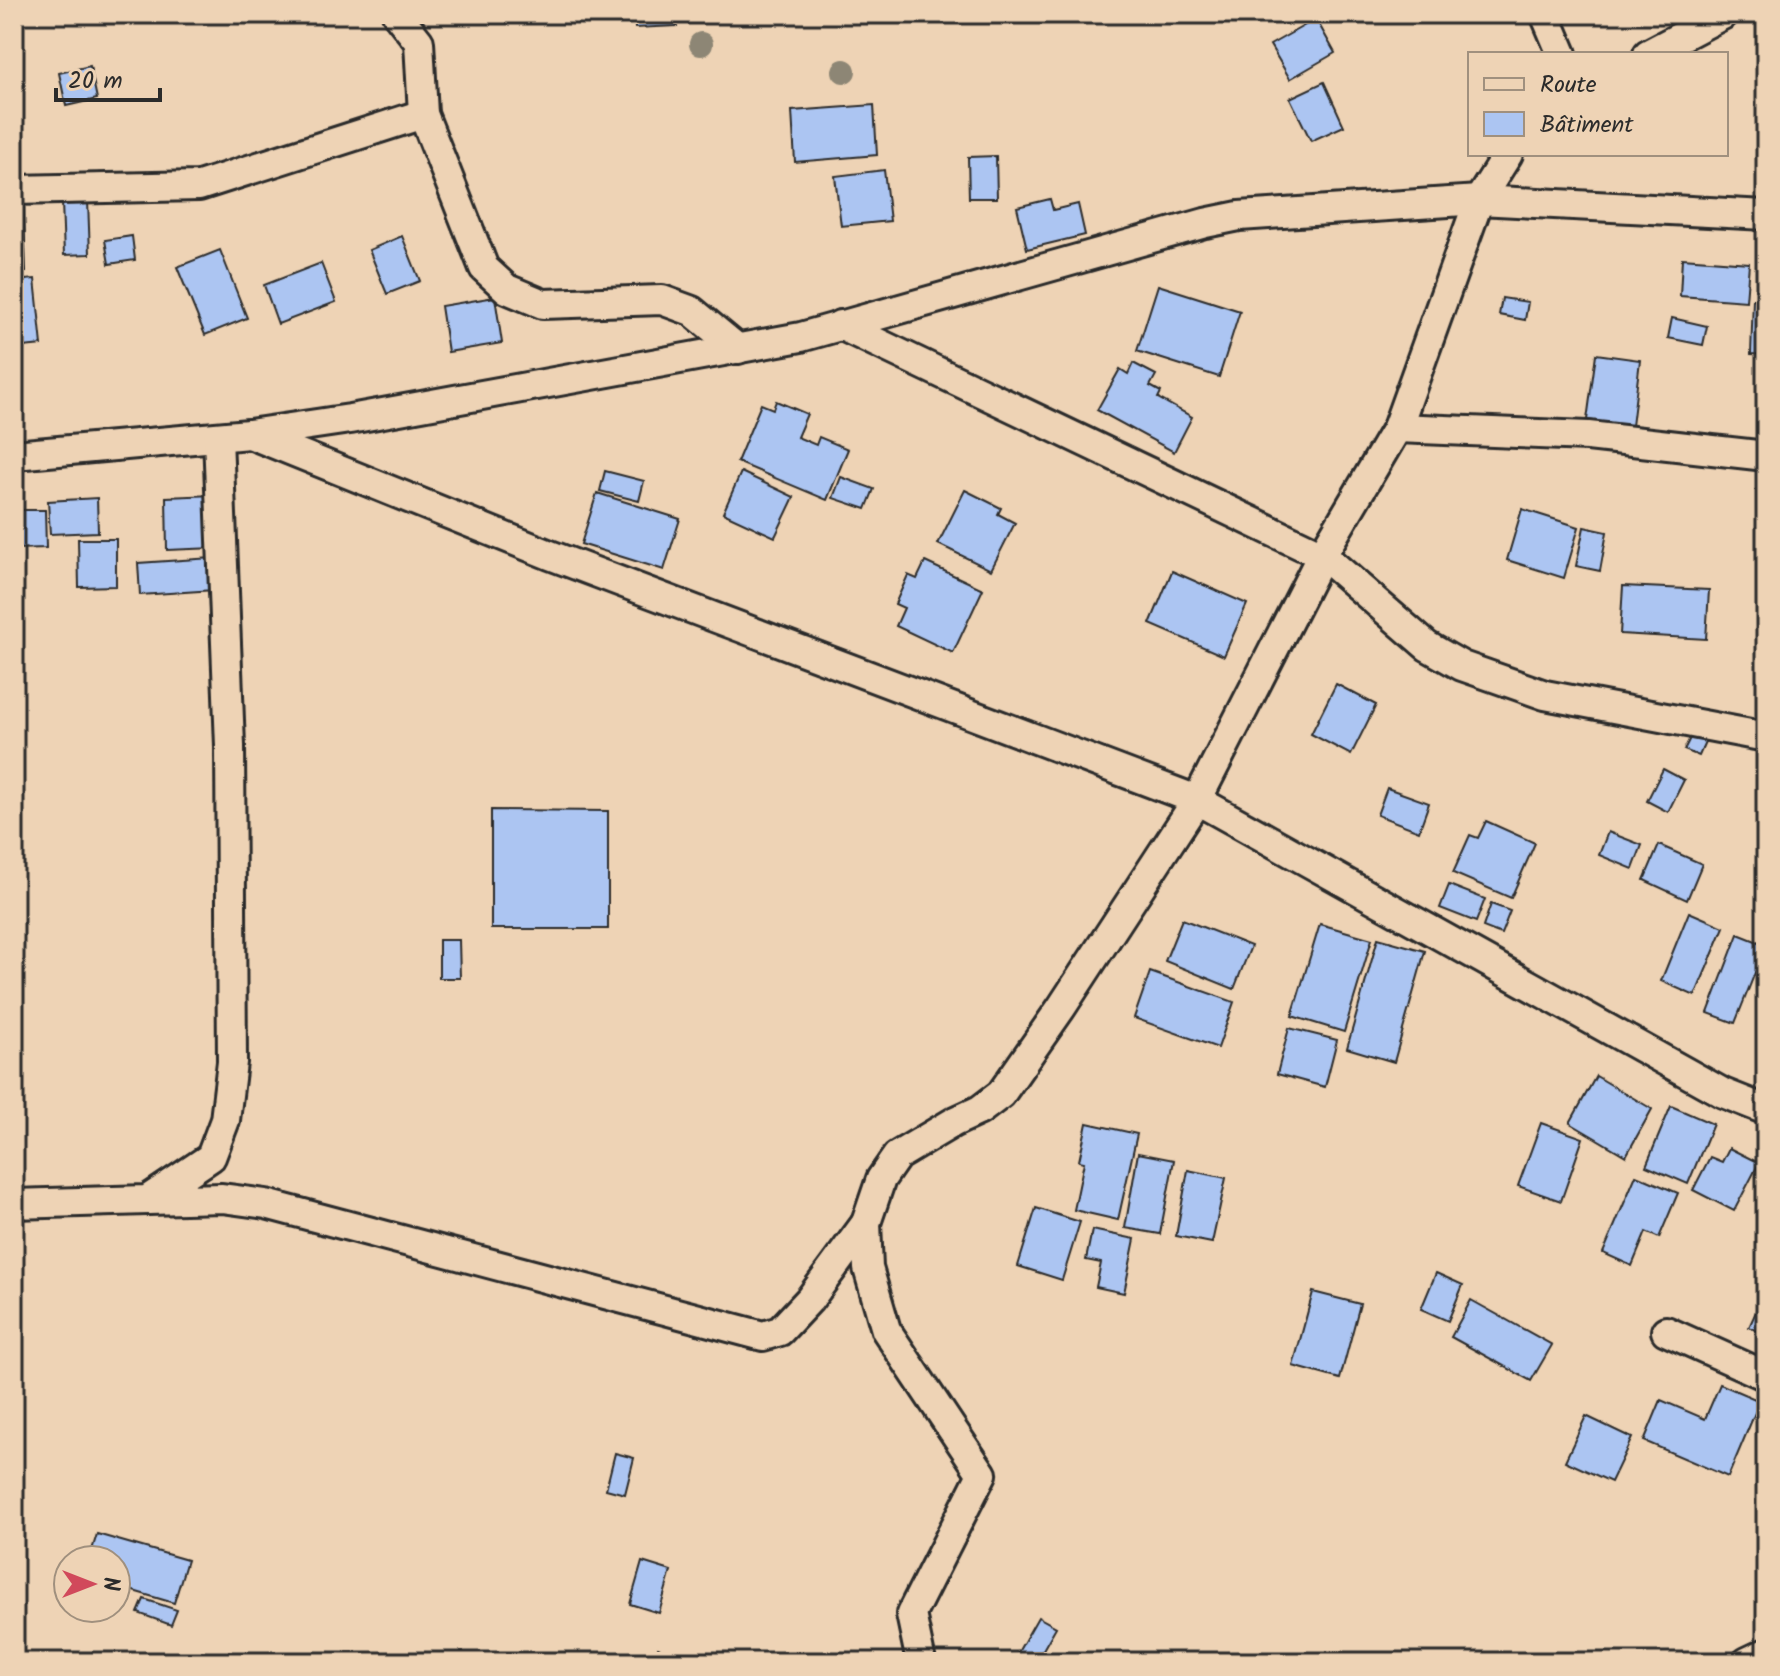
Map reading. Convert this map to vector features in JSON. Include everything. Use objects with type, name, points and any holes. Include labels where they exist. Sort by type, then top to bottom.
[{"type":"street","points":[[397,14],[419,42],[423,114],[484,268],[507,289],[543,304],[662,300],[692,311],[738,349]]},
{"type":"street","points":[[1545,14],[1561,52]]},
{"type":"street","points":[[1652,52],[1724,14]]},
{"type":"street","points":[[14,190],[199,186],[423,114]]},
{"type":"street","points":[[14,1204],[222,1198],[266,1204],[763,1336],[780,1331],[866,1223],[881,1179],[897,1156],[980,1110],[1001,1094],[1197,800],[1322,555],[1397,428],[1479,200],[1507,156]]},
{"type":"street","points":[[14,455],[249,434],[350,419],[801,337],[1239,216],[1479,200],[1766,215]]},
{"type":"street","points":[[840,325],[1322,555],[1427,646],[1462,666],[1545,695],[1766,737]]},
{"type":"street","points":[[1397,428],[1588,436],[1766,456]]},
{"type":"street","points":[[249,434],[550,555],[1197,800],[1723,1093],[1766,1110]]},
{"type":"street","points":[[147,1200],[211,1157],[225,1120],[232,1062],[230,746],[218,437]]},
{"type":"street","points":[[866,1223],[868,1268],[886,1330],[982,1474],[911,1614],[921,1662]]},
{"type":"street","points":[[1666,1331],[1766,1376]]},
{"type":"street","points":[[1747,1662],[1766,1653]]},
{"type":"building","points":[[634,14],[677,14],[677,26],[635,28]]},
{"type":"building","points":[[1316,19],[1335,53],[1290,79],[1270,45]]},
{"type":"building","points":[[90,66],[97,99],[66,106],[59,73]]},
{"type":"building","points":[[1324,82],[1344,126],[1311,141],[1290,98]]},
{"type":"building","points":[[874,105],[877,155],[795,162],[792,111]]},
{"type":"building","points":[[996,156],[997,198],[969,198],[968,157]]},
{"type":"building","points":[[884,170],[890,221],[841,226],[835,176]]},
{"type":"building","points":[[14,192],[23,192],[26,272],[14,272]]},
{"type":"building","points":[[1050,199],[1053,210],[1078,204],[1085,235],[1027,249],[1017,207]]},
{"type":"building","points":[[88,201],[90,254],[64,255],[62,202]]},
{"type":"building","points":[[132,236],[135,260],[109,264],[105,240]]},
{"type":"building","points":[[402,236],[420,281],[387,294],[369,250]]},
{"type":"building","points":[[220,250],[247,318],[205,335],[177,267]]},
{"type":"building","points":[[1682,258],[1749,263],[1746,301],[1680,296]]},
{"type":"building","points":[[321,263],[336,302],[278,324],[264,285]]},
{"type":"building","points":[[35,279],[42,345],[14,348],[14,281]]},
{"type":"building","points":[[1158,285],[1240,311],[1219,377],[1137,351]]},
{"type":"building","points":[[495,297],[502,343],[448,352],[441,306]]},
{"type":"building","points":[[1502,298],[1528,302],[1525,320],[1499,315]]},
{"type":"building","points":[[1753,299],[1766,299],[1766,355],[1751,354]]},
{"type":"building","points":[[1672,318],[1707,326],[1703,345],[1668,338]]},
{"type":"building","points":[[1596,354],[1640,360],[1632,426],[1587,420]]},
{"type":"building","points":[[1133,363],[1156,375],[1150,386],[1161,392],[1158,398],[1192,417],[1174,452],[1097,410],[1120,369],[1128,374]]},
{"type":"building","points":[[776,401],[807,414],[797,437],[816,445],[819,437],[848,449],[827,500],[737,462],[761,404],[773,409]]},
{"type":"building","points":[[605,471],[644,481],[639,501],[600,491]]},
{"type":"building","points":[[741,472],[794,497],[775,537],[723,513]]},
{"type":"building","points":[[841,477],[874,489],[866,509],[833,498]]},
{"type":"building","points":[[965,490],[1001,508],[998,514],[1015,523],[991,570],[938,544]]},
{"type":"building","points":[[597,493],[680,519],[664,570],[581,544]]},
{"type":"building","points":[[214,495],[215,548],[167,550],[166,497]]},
{"type":"building","points":[[97,498],[98,532],[50,534],[48,501]]},
{"type":"building","points":[[1522,509],[1579,527],[1564,578],[1507,560]]},
{"type":"building","points":[[14,510],[45,510],[46,548],[14,549]]},
{"type":"building","points":[[1584,527],[1607,532],[1600,571],[1576,566]]},
{"type":"building","points":[[78,539],[116,539],[116,586],[79,587]]},
{"type":"building","points":[[212,558],[214,590],[140,595],[138,563]]},
{"type":"building","points":[[925,562],[983,589],[953,653],[896,626],[904,608],[895,604],[908,575],[917,579]]},
{"type":"building","points":[[1172,571],[1247,604],[1224,656],[1150,624]]},
{"type":"building","points":[[1623,586],[1709,590],[1706,639],[1620,634]]},
{"type":"building","points":[[1336,684],[1376,705],[1351,755],[1311,734]]},
{"type":"building","points":[[1693,732],[1707,738],[1699,756],[1684,750]]},
{"type":"building","points":[[1663,769],[1684,780],[1668,812],[1647,801]]},
{"type":"building","points":[[1387,788],[1429,803],[1419,831],[1377,815]]},
{"type":"building","points":[[491,810],[608,811],[608,929],[491,929]]},
{"type":"building","points":[[1486,821],[1535,843],[1511,898],[1453,873],[1470,835],[1478,838]]},
{"type":"building","points":[[1608,832],[1642,845],[1633,869],[1599,855]]},
{"type":"building","points":[[1659,845],[1702,864],[1687,900],[1644,880]]},
{"type":"building","points":[[1449,885],[1485,899],[1476,922],[1440,908]]},
{"type":"building","points":[[1491,904],[1510,911],[1501,934],[1483,927]]},
{"type":"building","points":[[1689,912],[1724,927],[1695,996],[1661,981]]},
{"type":"building","points":[[1182,919],[1251,946],[1234,989],[1165,961]]},
{"type":"building","points":[[1320,924],[1372,939],[1344,1032],[1292,1016]]},
{"type":"building","points":[[1738,934],[1766,945],[1735,1023],[1708,1013]]},
{"type":"building","points":[[1378,938],[1425,951],[1394,1062],[1347,1048]]},
{"type":"building","points":[[439,940],[459,940],[460,978],[439,978]]},
{"type":"building","points":[[1150,972],[1234,1002],[1218,1048],[1134,1018]]},
{"type":"building","points":[[1289,1028],[1337,1040],[1325,1087],[1277,1074]]},
{"type":"building","points":[[1596,1076],[1652,1109],[1626,1156],[1570,1123]]},
{"type":"building","points":[[1671,1106],[1713,1124],[1688,1184],[1646,1166]]},
{"type":"building","points":[[1087,1123],[1137,1134],[1118,1220],[1074,1210],[1084,1162],[1079,1161]]},
{"type":"building","points":[[1541,1123],[1583,1138],[1561,1201],[1518,1186]]},
{"type":"building","points":[[1729,1148],[1759,1163],[1734,1211],[1693,1190],[1710,1157],[1722,1162]]},
{"type":"building","points":[[1138,1153],[1174,1160],[1160,1234],[1125,1228]]},
{"type":"building","points":[[1188,1170],[1226,1178],[1212,1243],[1176,1236]]},
{"type":"building","points":[[1636,1175],[1678,1193],[1659,1238],[1646,1232],[1632,1266],[1603,1253]]},
{"type":"building","points":[[1036,1208],[1080,1222],[1062,1280],[1018,1266]]},
{"type":"building","points":[[1092,1230],[1135,1239],[1124,1293],[1096,1287],[1101,1263],[1086,1260]]},
{"type":"building","points":[[1436,1273],[1463,1285],[1448,1321],[1421,1309]]},
{"type":"building","points":[[1766,1290],[1766,1335],[1749,1327]]},
{"type":"building","points":[[1313,1292],[1360,1304],[1340,1379],[1293,1366]]},
{"type":"building","points":[[1471,1300],[1552,1345],[1531,1381],[1451,1337]]},
{"type":"building","points":[[1720,1384],[1760,1401],[1728,1477],[1644,1441],[1661,1400],[1705,1419]]},
{"type":"building","points":[[1586,1416],[1632,1438],[1611,1482],[1565,1461]]},
{"type":"building","points":[[615,1453],[634,1458],[625,1494],[606,1489]]},
{"type":"building","points":[[97,1534],[132,1544],[94,1544]]},
{"type":"building","points":[[132,1544],[187,1560],[174,1603],[132,1591]]},
{"type":"building","points":[[642,1562],[671,1571],[659,1613],[630,1604]]},
{"type":"building","points":[[144,1599],[177,1610],[171,1625],[138,1613]]},
{"type":"building","points":[[1038,1617],[1056,1627],[1036,1662],[1031,1662],[1017,1654]]},
{"type":"building","points":[[658,1648],[685,1659],[684,1662],[653,1662]]}]
